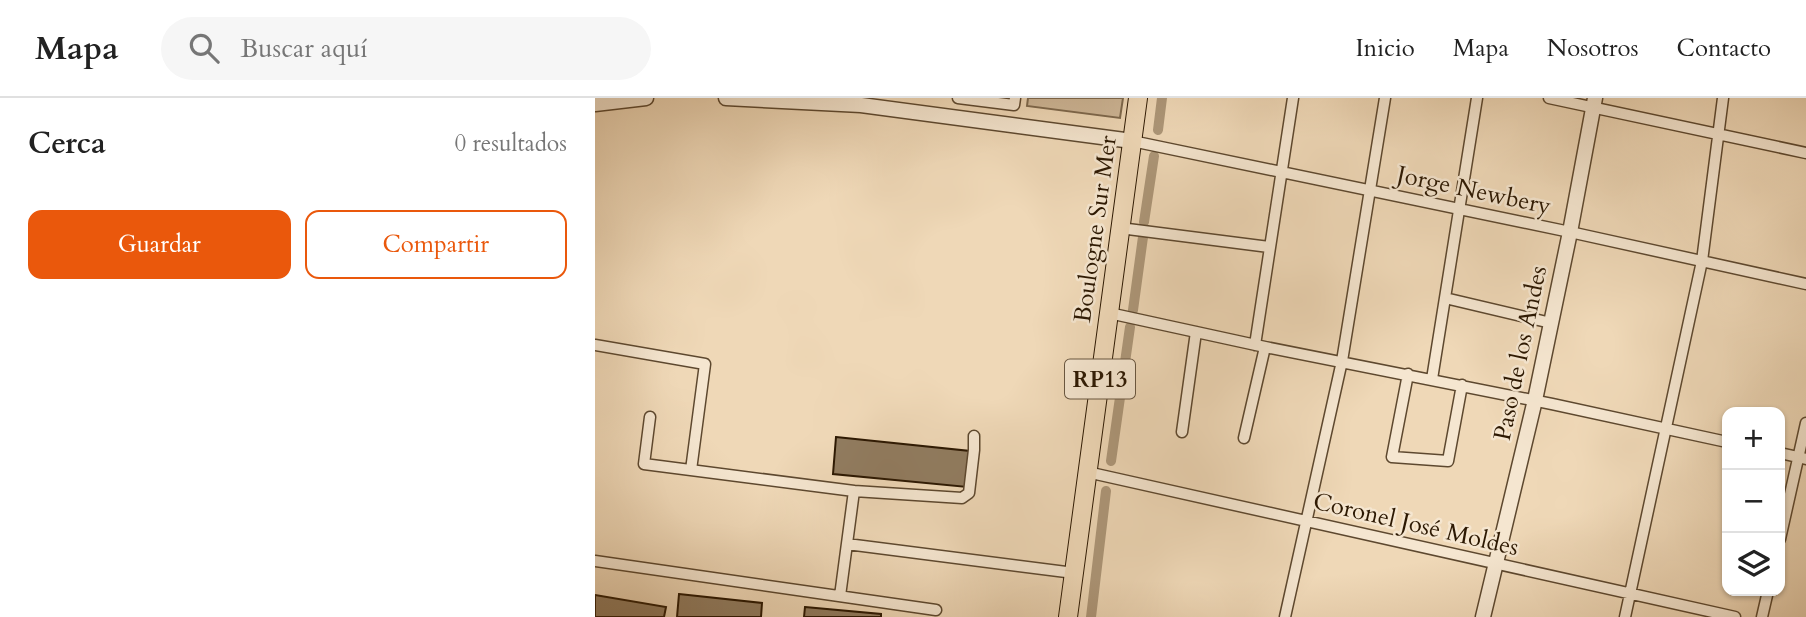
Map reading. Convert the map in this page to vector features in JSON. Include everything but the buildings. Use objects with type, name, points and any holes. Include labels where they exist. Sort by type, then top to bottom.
[{"type":"main road","name":"Boulogne Sur Mer","points":[[1068,617],[1138,98]]},
{"type":"street","points":[[595,104],[646,98]]},
{"type":"street","points":[[726,98],[861,105],[1132,141]]},
{"type":"street","points":[[960,98],[1014,102]]},
{"type":"street","points":[[1244,438],[1260,346],[1269,247],[1293,98]]},
{"type":"street","points":[[1285,617],[1342,361],[1385,98]]},
{"type":"street","points":[[1432,379],[1477,98]]},
{"type":"street","points":[[1549,98],[1594,103],[1806,153]]},
{"type":"street","points":[[1625,617],[1702,261],[1723,98]]},
{"type":"street","name":"Paso de los Andes","points":[[1483,617],[1535,400],[1594,103]]},
{"type":"street","name":"Jorge Newbery","points":[[1132,141],[1806,284]]},
{"type":"street","points":[[1120,228],[1269,247]]},
{"type":"street","points":[[1445,298],[1551,323]]},
{"type":"street","points":[[1108,313],[1722,441]]},
{"type":"street","points":[[1182,432],[1196,332]]},
{"type":"street","points":[[595,345],[705,364],[691,470]]},
{"type":"street","points":[[1408,374],[1392,457],[1448,461],[1462,385]]},
{"type":"street","points":[[650,418],[644,464],[854,491],[962,498],[969,493],[974,436]]},
{"type":"street","points":[[1782,533],[1802,458],[1806,423]]},
{"type":"street","name":"Coronel José Moldes","points":[[1087,472],[1735,617]]},
{"type":"street","points":[[840,597],[854,491]]},
{"type":"street","points":[[847,544],[1074,573]]},
{"type":"street","points":[[595,561],[936,610]]},
{"type":"street","points":[[1762,617],[1767,596]]},
{"type":"shaded area","points":[[1028,98],[1123,98],[1120,118],[1027,106]]},
{"type":"waterway","points":[[1158,130],[1162,98]]},
{"type":"waterway","points":[[1144,222],[1154,156]]},
{"type":"waterway","points":[[1133,310],[1143,237]]},
{"type":"waterway","points":[[1111,461],[1130,327]]},
{"type":"waterway","points":[[1091,617],[1106,491]]}]
